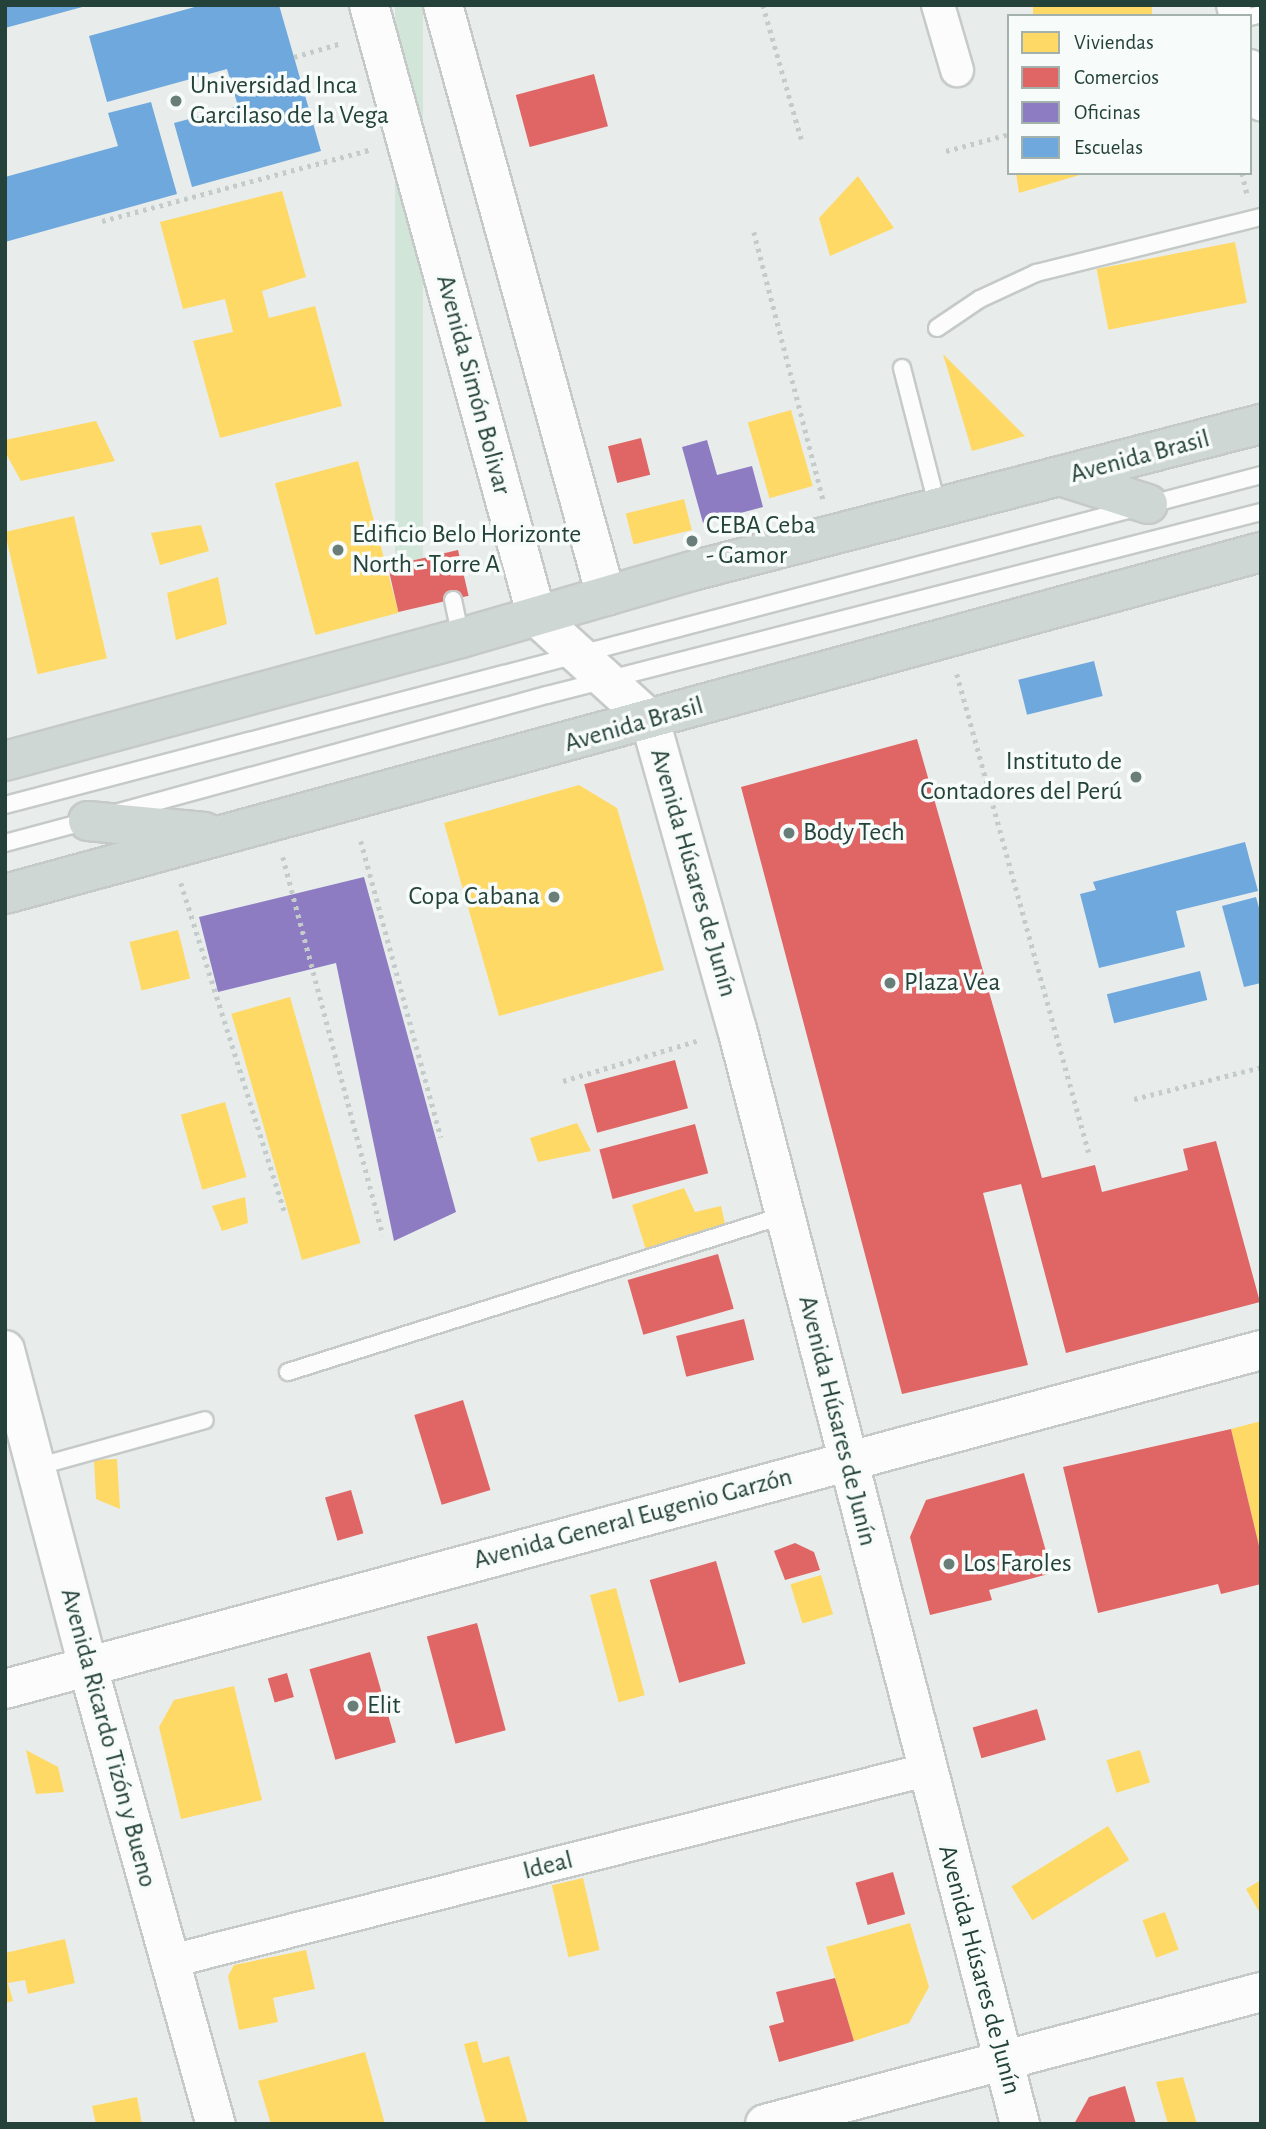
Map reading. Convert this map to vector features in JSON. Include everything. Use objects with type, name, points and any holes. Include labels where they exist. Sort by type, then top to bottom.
[{"type":"main road","name":"Avenida Brasil","points":[[5,761],[461,638],[606,596],[1066,478],[1261,424]]},
{"type":"main road","points":[[1066,478],[1148,504]]},
{"type":"main road","name":"Avenida Brasil","points":[[5,894],[1261,551]]},
{"type":"main road","points":[[88,821],[228,834]]},
{"type":"street","points":[[443,5],[606,596]]},
{"type":"street","points":[[938,5],[957,70]]},
{"type":"street","name":"Avenida Simón Bolivar","points":[[372,18],[537,617]]},
{"type":"street","points":[[1252,73],[1261,104]]},
{"type":"street","points":[[537,617],[650,720]]},
{"type":"street","name":"Avenida Húsares de Junín","points":[[650,720],[737,1029],[926,1770],[1020,2124]]},
{"type":"street","name":"Avenida Ricardo Tizón y Bueno","points":[[5,1350],[13,1417],[35,1468],[216,2124]]},
{"type":"street","name":"Avenida General Eugenio Garzón","points":[[5,1689],[1261,1350]]},
{"type":"street","name":"Ideal","points":[[171,1961],[926,1770]]},
{"type":"street","points":[[765,2124],[1261,1992]]},
{"type":"lane","points":[[937,328],[980,299],[1036,273],[1261,217]]},
{"type":"lane","points":[[902,368],[938,509]]},
{"type":"lane","name":"Avenida Brasil","points":[[5,805],[1261,475]]},
{"type":"lane","name":"Avenida Brasil","points":[[5,843],[607,680],[1261,512]]},
{"type":"lane","points":[[453,600],[461,638]]},
{"type":"lane","points":[[288,1372],[785,1215]]},
{"type":"lane","points":[[35,1468],[205,1419]]},
{"type":"path","points":[[763,5],[802,141]]},
{"type":"path","points":[[294,57],[372,18]]},
{"type":"path","points":[[946,152],[1007,135]]},
{"type":"path","points":[[102,221],[406,140]]},
{"type":"path","points":[[754,232],[833,536]]},
{"type":"path","points":[[947,638],[1089,1152]]},
{"type":"path","points":[[278,821],[284,861],[383,1235]]},
{"type":"path","points":[[361,841],[442,1137]]},
{"type":"path","points":[[168,850],[285,1213]]},
{"type":"path","points":[[563,1081],[737,1029]]},
{"type":"path","points":[[1134,1099],[1261,1067]]},
{"type":"green space","points":[[395,5],[423,5],[423,567],[395,567]]},
{"type":"building: Viviendas","points":[[1033,5],[1152,5],[1152,14],[1033,14]]},
{"type":"building: Viviendas","points":[[1016,175],[1080,175],[1019,193]]},
{"type":"building: Viviendas","points":[[858,176],[894,228],[830,256],[819,218]]},
{"type":"building: Viviendas","points":[[282,191],[306,277],[262,291],[269,318],[315,306],[342,406],[220,438],[193,341],[233,332],[225,299],[183,309],[160,222]]},
{"type":"building: Viviendas","points":[[1235,242],[1247,303],[1108,330],[1097,269]]},
{"type":"building: Viviendas","points":[[943,354],[1025,436],[972,451]]},
{"type":"building: Viviendas","points":[[791,410],[813,486],[770,498],[748,422]]},
{"type":"building: Viviendas","points":[[96,421],[115,461],[21,481],[5,452],[5,440]]},
{"type":"building: Viviendas","name":"Edificio Belo Horizonte North - Torre A","points":[[358,461],[399,613],[316,635],[275,483]]},
{"type":"building: Viviendas","points":[[684,499],[692,530],[634,545],[626,514]]},
{"type":"building: Viviendas","points":[[74,516],[107,658],[38,674],[5,532]]},
{"type":"building: Viviendas","points":[[201,525],[209,551],[160,565],[151,533]]},
{"type":"building: Viviendas","points":[[218,577],[227,624],[176,640],[167,593]]},
{"type":"building: Viviendas","name":"Copa Cabana","points":[[579,785],[617,808],[664,970],[499,1016],[444,823]]},
{"type":"building: Viviendas","points":[[178,930],[190,979],[142,991],[129,942]]},
{"type":"building: Viviendas","points":[[290,997],[361,1243],[302,1260],[231,1014]]},
{"type":"building: Viviendas","points":[[225,1102],[246,1177],[202,1190],[181,1115]]},
{"type":"building: Viviendas","points":[[577,1123],[591,1151],[538,1162],[530,1138]]},
{"type":"building: Viviendas","points":[[684,1188],[695,1212],[721,1206],[726,1228],[646,1250],[632,1205]]},
{"type":"building: Viviendas","points":[[245,1197],[248,1223],[222,1231],[212,1206]]},
{"type":"building: Viviendas","points":[[1261,1421],[1261,1549],[1260,1550],[1231,1429]]},
{"type":"building: Viviendas","points":[[117,1459],[120,1509],[96,1499],[94,1460]]},
{"type":"building: Viviendas","points":[[821,1575],[833,1614],[802,1624],[790,1584]]},
{"type":"building: Viviendas","points":[[616,1588],[645,1695],[619,1702],[590,1595]]},
{"type":"building: Viviendas","points":[[234,1686],[262,1800],[181,1819],[159,1727],[174,1700]]},
{"type":"building: Viviendas","points":[[26,1750],[58,1767],[64,1792],[36,1794]]},
{"type":"building: Viviendas","points":[[1140,1750],[1150,1783],[1116,1793],[1107,1760]]},
{"type":"building: Viviendas","points":[[1108,1826],[1129,1860],[1033,1920],[1011,1886]]},
{"type":"building: Viviendas","points":[[583,1878],[600,1950],[568,1957],[552,1885]]},
{"type":"building: Viviendas","points":[[1261,1880],[1261,1915],[1246,1889]]},
{"type":"building: Viviendas","points":[[1165,1912],[1179,1950],[1156,1958],[1142,1920]]},
{"type":"building: Viviendas","points":[[910,1923],[929,1987],[909,2023],[854,2041],[826,1947]]},
{"type":"building: Viviendas","points":[[65,1939],[75,1983],[28,1994],[25,1980],[8,1983],[13,2001],[5,2003],[5,1953]]},
{"type":"building: Viviendas","points":[[306,1950],[315,1989],[273,1998],[278,2022],[239,2030],[228,1976],[234,1965]]},
{"type":"building: Viviendas","points":[[477,2041],[483,2063],[509,2056],[528,2124],[486,2124],[464,2044]]},
{"type":"building: Viviendas","points":[[365,2052],[385,2124],[271,2124],[258,2081]]},
{"type":"building: Viviendas","points":[[1183,2077],[1197,2124],[1168,2124],[1156,2082]]},
{"type":"building: Viviendas","points":[[137,2097],[142,2124],[96,2124],[92,2106]]},
{"type":"building: Comercios","points":[[594,74],[608,126],[530,147],[516,95]]},
{"type":"building: Comercios","points":[[641,438],[650,475],[617,483],[608,446]]},
{"type":"building: Comercios","points":[[458,550],[469,596],[398,612],[388,566]]},
{"type":"building: Comercios","name":"Plaza Vea","points":[[917,739],[1042,1178],[1095,1165],[1102,1192],[1188,1170],[1183,1149],[1216,1141],[1260,1302],[1066,1353],[1021,1184],[983,1193],[1028,1365],[902,1394],[741,787]]},
{"type":"building: Comercios","points":[[675,1060],[688,1108],[597,1133],[584,1084]]},
{"type":"building: Comercios","points":[[695,1124],[708,1173],[613,1199],[599,1150]]},
{"type":"building: Comercios","points":[[718,1254],[734,1309],[643,1335],[628,1280]]},
{"type":"building: Comercios","points":[[744,1319],[754,1360],[686,1377],[676,1336]]},
{"type":"building: Comercios","points":[[463,1400],[490,1490],[442,1505],[414,1415]]},
{"type":"building: Comercios","points":[[1231,1429],[1261,1554],[1261,1584],[1221,1594],[1218,1584],[1098,1613],[1063,1467]]},
{"type":"building: Comercios","points":[[1024,1473],[1052,1573],[989,1590],[992,1600],[930,1615],[910,1537],[926,1500]]},
{"type":"building: Comercios","points":[[351,1490],[363,1533],[337,1541],[325,1497]]},
{"type":"building: Comercios","points":[[795,1543],[814,1552],[820,1570],[785,1580],[774,1551]]},
{"type":"building: Comercios","points":[[716,1561],[745,1664],[679,1683],[650,1580]]},
{"type":"building: Comercios","points":[[477,1623],[506,1730],[456,1744],[427,1636]]},
{"type":"building: Comercios","name":"Elit","points":[[370,1652],[396,1742],[335,1760],[309,1669]]},
{"type":"building: Comercios","points":[[287,1673],[294,1697],[275,1703],[268,1679]]},
{"type":"building: Comercios","points":[[1037,1709],[1046,1740],[981,1758],[973,1727]]},
{"type":"building: Comercios","points":[[893,1872],[905,1914],[868,1925],[856,1883]]},
{"type":"building: Comercios","points":[[835,1978],[854,2041],[779,2062],[769,2026],[784,2022],[776,1992]]},
{"type":"building: Comercios","points":[[1125,2086],[1136,2124],[1074,2124],[1089,2097]]},
{"type":"building: Oficinas","points":[[707,440],[717,475],[752,466],[763,507],[703,523],[682,447]]},
{"type":"building: Oficinas","points":[[364,877],[456,1212],[394,1241],[336,963],[218,992],[199,917]]},
{"type":"building: Escuelas","points":[[5,5],[86,5],[86,6],[5,28]]},
{"type":"building: Escuelas","points":[[202,5],[279,5],[321,151],[192,187],[174,123],[238,106],[227,69],[107,102],[89,36]]},
{"type":"building: Escuelas","points":[[151,102],[177,194],[5,242],[5,177],[118,146],[108,113]]},
{"type":"building: Escuelas","points":[[1094,661],[1103,696],[1027,715],[1018,680]]},
{"type":"building: Escuelas","points":[[1245,842],[1258,891],[1176,911],[1185,947],[1099,968],[1080,894],[1096,890],[1093,882]]},
{"type":"building: Escuelas","points":[[1256,897],[1261,915],[1261,983],[1244,987],[1222,906]]},
{"type":"building: Escuelas","points":[[1200,971],[1207,1000],[1114,1023],[1107,994]]},
{"type":"place","name":"Universidad Inca Garcilaso de la Vega","points":[[176,101]]},
{"type":"place","name":"CEBA Ceba - Gamor","points":[[692,541]]},
{"type":"place","name":"Edificio Belo Horizonte North - Torre A","points":[[338,550]]},
{"type":"place","name":"Instituto de Contadores del Perú","points":[[1136,777]]},
{"type":"place","name":"Body Tech","points":[[789,833]]},
{"type":"place","name":"Copa Cabana","points":[[554,897]]},
{"type":"place","name":"Plaza Vea","points":[[890,983]]},
{"type":"place","name":"Los Faroles","points":[[949,1564]]},
{"type":"place","name":"Elit","points":[[353,1706]]}]
